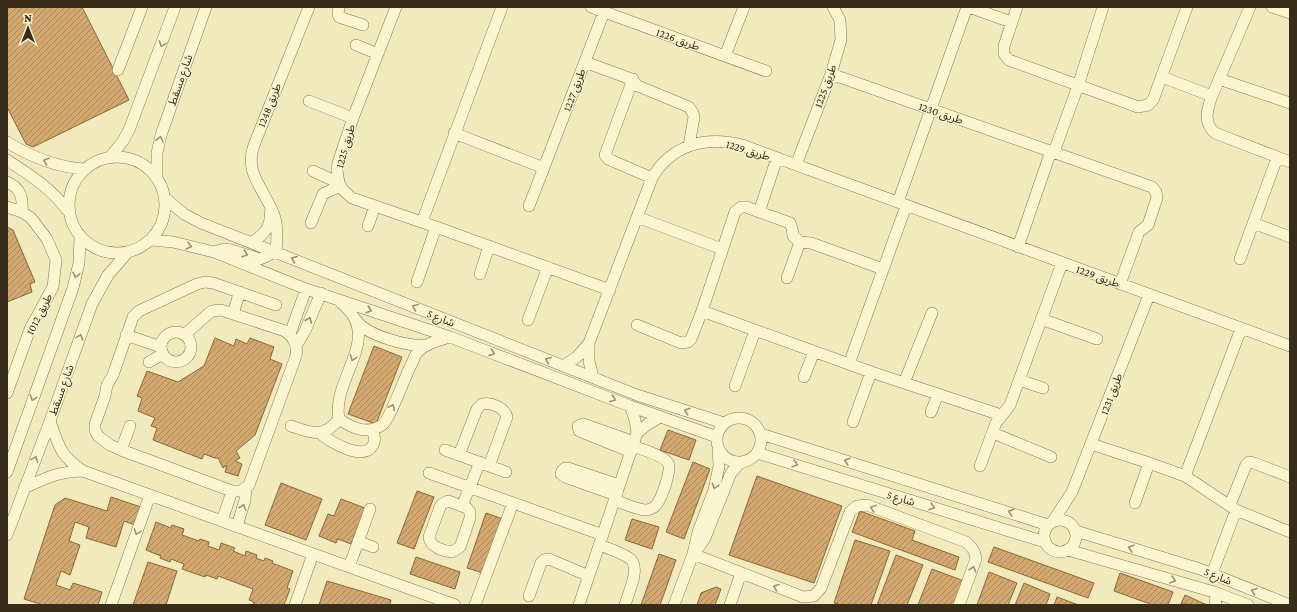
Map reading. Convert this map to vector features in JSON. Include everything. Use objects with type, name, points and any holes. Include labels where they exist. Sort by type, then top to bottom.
[{"type":"street","points":[[118,70],[142,7]]},
{"type":"street","points":[[110,157],[129,130],[175,7]]},
{"type":"street","name":"شارع مسقط","points":[[157,177],[157,153],[161,135],[206,7]]},
{"type":"street","name":"طريق 1248","points":[[276,252],[276,219],[253,172],[251,161],[252,150],[309,7]]},
{"type":"street","points":[[339,7],[338,14],[341,18],[363,25]]},
{"type":"street","name":"طريق 1225","points":[[340,184],[337,176],[338,163],[353,118],[396,7]]},
{"type":"street","points":[[422,222],[502,7]]},
{"type":"street","name":"طريق 1226","points":[[591,7],[766,71]]},
{"type":"street","points":[[725,56],[744,7]]},
{"type":"street","name":"طريق 1225","points":[[796,165],[831,74],[841,40],[840,20],[833,7]]},
{"type":"street","points":[[849,364],[883,269],[932,110],[968,7],[1011,22]]},
{"type":"street","points":[[1017,7],[1003,50],[1009,60],[1134,107],[1148,105],[1153,100],[1187,7]]},
{"type":"street","points":[[1018,247],[1078,86],[1103,7]]},
{"type":"street","points":[[1250,7],[1212,96],[1207,117],[1208,124],[1212,130],[1218,134],[1290,162]]},
{"type":"street","points":[[1272,7],[1290,13]]},
{"type":"street","name":"طريق 1227","points":[[529,206],[604,12]]},
{"type":"street","points":[[356,45],[378,54]]},
{"type":"street","points":[[585,62],[633,80],[638,86],[686,105],[692,110],[694,117],[689,146]]},
{"type":"street","name":"طريق 1230","points":[[831,74],[1152,188],[1157,198],[1148,225],[1139,232],[1120,284]]},
{"type":"street","points":[[1162,77],[1212,96]]},
{"type":"street","points":[[1219,79],[1290,103]]},
{"type":"street","points":[[633,80],[605,153],[605,157],[652,178]]},
{"type":"street","points":[[308,102],[353,118]]},
{"type":"street","points":[[454,134],[544,168]]},
{"type":"street","name":"طريق 1229","points":[[593,377],[589,361],[590,344],[636,217],[652,178],[658,168],[668,158],[689,146],[701,142],[714,141],[742,145],[1290,346]]},
{"type":"street","points":[[7,142],[25,153],[48,161],[72,168],[84,168]]},
{"type":"street","points":[[110,157],[123,157],[136,160],[148,167],[157,177],[165,198],[162,221],[156,233],[150,240],[128,252],[111,253],[102,251],[86,243],[72,225],[68,211],[68,199],[76,177],[84,168],[96,161],[110,157]]},
{"type":"street","points":[[759,212],[777,158]]},
{"type":"street","points":[[1240,259],[1278,158]]},
{"type":"street","points":[[7,160],[38,181],[59,199],[68,211]]},
{"type":"street","points":[[313,171],[340,184],[343,190],[352,198],[610,290]]},
{"type":"street","points":[[7,182],[17,188],[22,195],[22,212]]},
{"type":"street","points":[[311,223],[323,194],[340,184]]},
{"type":"street","name":"شارع 5","points":[[165,198],[184,214],[195,220],[637,395],[724,423]]},
{"type":"street","name":"طريق 1248","points":[[252,242],[262,235],[270,223],[269,204]]},
{"type":"street","points":[[368,226],[375,206]]},
{"type":"street","points":[[636,325],[681,342],[688,342],[693,337],[722,249],[737,210],[744,206],[790,223],[793,236],[800,242],[811,243],[883,269]]},
{"type":"street","name":"طريق 1012","points":[[7,207],[22,212],[31,218],[47,239],[56,260],[53,287],[30,329],[7,393]]},
{"type":"street","points":[[636,217],[722,249]]},
{"type":"street","points":[[1253,223],[1290,237]]},
{"type":"street","points":[[417,282],[436,227]]},
{"type":"street","name":"شارع مسقط","points":[[7,472],[73,288],[79,262],[80,237]]},
{"type":"street","name":"شارع 5","points":[[150,240],[173,242],[214,252],[337,300],[450,337],[660,417],[717,442]]},
{"type":"street","points":[[787,278],[800,242]]},
{"type":"street","points":[[480,274],[489,246]]},
{"type":"street","points":[[214,252],[224,249],[231,250],[260,259],[276,252]]},
{"type":"street","name":"شارع مسقط","points":[[7,535],[92,304],[108,275],[128,252]]},
{"type":"street","points":[[980,466],[1001,415],[1010,405],[1062,263]]},
{"type":"street","points":[[528,320],[548,267]]},
{"type":"street","points":[[246,488],[238,492],[232,491],[121,450],[110,445],[98,436],[96,433],[95,424],[105,396],[112,386],[113,375],[131,320],[139,311],[197,284],[205,282],[213,283],[276,305]]},
{"type":"street","points":[[290,334],[306,288]]},
{"type":"street","points":[[233,313],[240,292]]},
{"type":"street","points":[[296,346],[305,331],[321,293]]},
{"type":"street","name":"طريق 1231","points":[[1051,523],[1072,492],[1149,295]]},
{"type":"street","points":[[337,300],[349,309],[359,328],[357,349],[340,395],[338,410],[340,418],[349,425],[362,430],[372,430],[383,424],[397,396],[407,370],[419,351],[428,345],[450,337]]},
{"type":"street","points":[[184,335],[212,311],[221,310],[285,331],[293,338],[296,346],[296,356],[250,481],[246,488],[245,500],[237,526]]},
{"type":"street","points":[[702,311],[871,372],[1001,415]]},
{"type":"street","points":[[904,383],[932,313]]},
{"type":"street","points":[[354,318],[361,326],[372,333],[409,345],[428,345]]},
{"type":"street","points":[[1041,319],[1096,340]]},
{"type":"street","points":[[1185,476],[1241,329]]},
{"type":"street","points":[[735,386],[755,331]]},
{"type":"street","points":[[126,335],[162,351],[171,361],[176,362],[186,358],[190,348],[188,338],[179,333],[169,334],[165,337],[162,351],[150,362]]},
{"type":"street","name":"طريق 1229","points":[[563,366],[590,344]]},
{"type":"street","points":[[804,377],[814,352]]},
{"type":"street","points":[[7,365],[20,356]]},
{"type":"street","points":[[853,422],[871,372]]},
{"type":"street","points":[[1019,380],[1043,388]]},
{"type":"street","points":[[931,412],[938,394]]},
{"type":"street","points":[[459,455],[477,409],[482,404],[489,404],[503,409],[507,417],[484,464],[470,487],[462,506]]},
{"type":"street","points":[[579,605],[633,443],[636,420],[630,406]]},
{"type":"street","points":[[633,443],[648,424],[660,417]]},
{"type":"street","points":[[674,605],[693,554],[698,532],[714,490],[719,466],[717,442],[718,432],[724,423],[736,417],[749,419],[754,423],[761,434],[760,447],[757,453],[750,460],[745,461],[737,462],[729,460],[722,454],[717,442]]},
{"type":"street","points":[[291,426],[315,434],[331,428],[340,418]]},
{"type":"street","points":[[50,421],[61,451],[71,463],[83,471],[455,605]]},
{"type":"street","points":[[121,450],[130,426]]},
{"type":"street","points":[[320,432],[334,443],[363,452],[368,450],[374,443],[374,434],[372,430]]},
{"type":"street","name":"شارع 5","points":[[761,434],[1051,523]]},
{"type":"street","points":[[993,434],[1051,457]]},
{"type":"street","points":[[617,493],[645,510],[653,508],[659,500],[670,472],[669,464],[664,459],[633,443]]},
{"type":"street","points":[[1091,444],[1185,476],[1233,508],[1290,532]]},
{"type":"street","points":[[445,450],[506,472]]},
{"type":"street","name":"شارع 5","points":[[757,453],[1045,542]]},
{"type":"street","points":[[693,554],[705,538],[731,473],[739,464],[745,461]]},
{"type":"street","points":[[1212,574],[1246,465],[1249,462],[1254,463],[1290,477]]},
{"type":"street","points":[[1135,503],[1149,463]]},
{"type":"street","points":[[24,488],[58,473],[67,471],[83,471]]},
{"type":"street","points":[[429,472],[513,503],[601,540],[629,558],[634,563],[635,572],[625,605]]},
{"type":"street","points":[[222,521],[232,491]]},
{"type":"street","name":"طريق 1231","points":[[1072,492],[1073,527]]},
{"type":"street","points":[[111,605],[150,495]]},
{"type":"street","points":[[448,501],[462,506],[469,510],[471,515],[460,547],[452,552],[433,546],[429,540],[429,534],[442,504],[448,501]]},
{"type":"street","points":[[476,605],[513,503]]},
{"type":"street","points":[[693,554],[741,573],[803,601],[814,596],[821,588],[850,512],[857,506],[862,505],[966,542],[970,545],[976,559],[959,605]]},
{"type":"street","points":[[349,567],[370,509]]},
{"type":"street","points":[[1064,520],[1073,527],[1076,538],[1075,542],[1068,550],[1061,552],[1053,550],[1045,542],[1044,533],[1051,523],[1064,520]]},
{"type":"street","name":"شارع 5","points":[[1073,527],[1200,569],[1290,605]]},
{"type":"street","points":[[358,541],[373,547]]},
{"type":"street","name":"شارع 5","points":[[1068,550],[1214,592],[1248,605]]},
{"type":"street","points":[[295,605],[313,554]]},
{"type":"street","points":[[530,596],[541,563],[546,559],[550,559],[589,576]]},
{"type":"street","points":[[730,605],[741,573]]},
{"type":"street","points":[[1214,592],[1216,605]]},
{"type":"building","points":[[7,7],[82,7],[129,100],[33,147],[26,144],[7,107]]},
{"type":"building","points":[[7,227],[13,230],[35,282],[30,284],[32,292],[7,302]]},
{"type":"building","points":[[215,338],[234,346],[236,339],[247,344],[250,338],[274,347],[270,359],[282,364],[255,435],[236,451],[240,458],[235,461],[242,464],[238,476],[225,472],[227,465],[223,468],[218,458],[204,454],[202,459],[153,440],[157,428],[151,426],[155,418],[138,411],[142,398],[137,396],[147,371],[178,382],[204,366]]},
{"type":"building","points":[[374,346],[402,357],[376,424],[348,414]]},
{"type":"building","points":[[668,430],[696,440],[689,460],[660,450]]},
{"type":"building","points":[[693,462],[710,469],[684,539],[666,532]]},
{"type":"building","points":[[757,476],[842,506],[814,583],[729,555]]},
{"type":"building","points":[[281,483],[322,499],[306,540],[265,525]]},
{"type":"building","points":[[417,491],[434,497],[414,549],[397,543]]},
{"type":"building","points":[[111,497],[141,507],[135,525],[124,521],[116,547],[86,538],[89,527],[75,522],[69,541],[80,545],[70,575],[61,571],[56,585],[70,590],[73,583],[102,592],[98,605],[43,605],[24,599],[55,505],[65,498],[107,511]]},
{"type":"building","points":[[341,499],[365,508],[351,544],[338,539],[336,543],[319,536],[328,514],[334,516]]},
{"type":"building","points":[[860,511],[915,531],[912,540],[959,557],[955,570],[852,532]]},
{"type":"building","points":[[486,513],[503,519],[483,573],[467,568]]},
{"type":"building","points":[[632,519],[659,527],[652,549],[625,540]]},
{"type":"building","points":[[156,522],[171,528],[172,525],[184,529],[182,535],[199,541],[200,539],[209,542],[208,546],[219,550],[221,543],[235,548],[233,551],[245,556],[246,551],[257,555],[256,558],[264,561],[265,558],[273,561],[272,563],[293,571],[287,588],[290,589],[284,605],[253,605],[254,602],[249,600],[253,589],[218,576],[217,579],[206,575],[205,577],[182,569],[184,564],[171,559],[170,562],[160,558],[161,556],[146,550]]},
{"type":"building","points":[[855,540],[890,551],[871,605],[841,605],[834,603]]},
{"type":"building","points":[[994,547],[1094,583],[1088,598],[988,562]]},
{"type":"building","points":[[659,554],[676,560],[660,605],[641,605]]},
{"type":"building","points":[[896,555],[923,565],[907,605],[877,605]]},
{"type":"building","points":[[416,557],[460,572],[455,589],[410,574]]},
{"type":"building","points":[[148,562],[177,571],[166,605],[133,605]]},
{"type":"building","points":[[932,569],[964,581],[955,605],[918,605]]},
{"type":"building","points":[[989,572],[1017,583],[1008,605],[977,605]]},
{"type":"building","points":[[1120,573],[1173,592],[1168,605],[1153,605],[1114,591]]},
{"type":"building","points":[[327,581],[391,600],[390,605],[319,605]]},
{"type":"building","points":[[1024,583],[1050,594],[1046,605],[1015,605]]},
{"type":"building","points":[[716,587],[721,589],[715,605],[697,605],[701,593]]},
{"type":"building","points":[[1185,595],[1207,605],[1181,604]]},
{"type":"building","points":[[1057,597],[1076,604],[1080,605],[1054,605]]}]
